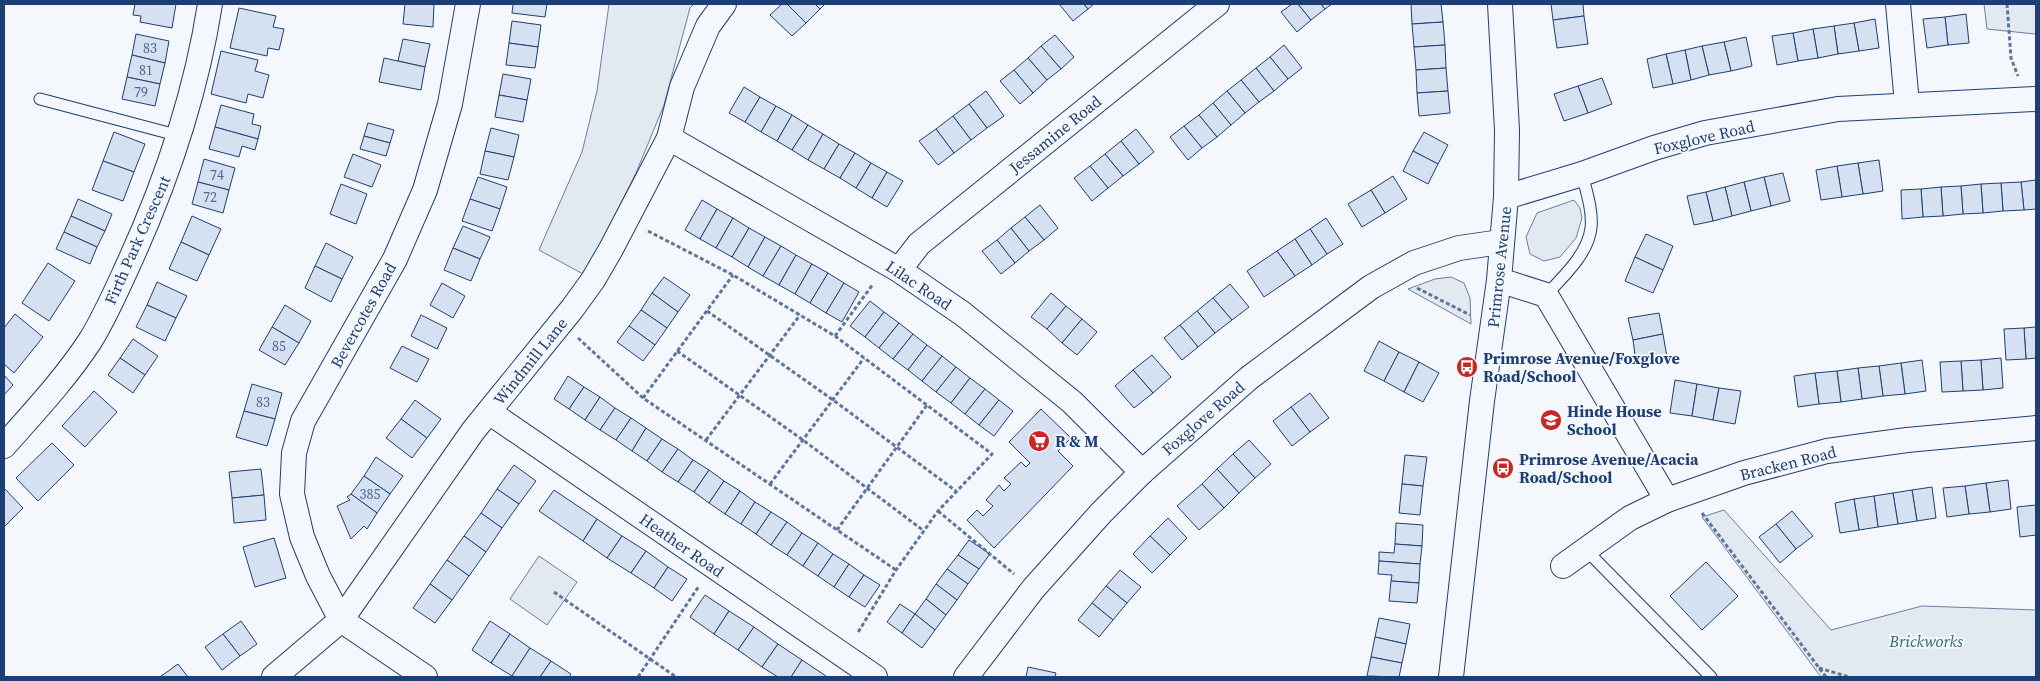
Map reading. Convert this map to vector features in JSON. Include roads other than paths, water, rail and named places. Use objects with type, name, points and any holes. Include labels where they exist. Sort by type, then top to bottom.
[{"type":"street","name":"Firth Park Crescent","points":[[4,446],[53,391],[90,340],[119,284],[154,207],[180,136],[210,4]]},
{"type":"street","name":"Bevercotes Road","points":[[341,620],[318,576],[302,537],[292,494],[294,453],[303,421],[395,259],[424,190],[450,104],[468,4]]},
{"type":"street","name":"Windmill Lane","points":[[274,677],[341,620],[473,431],[561,323],[593,280],[612,249],[668,138],[682,87],[708,26],[724,4]]},
{"type":"street","name":"Jessamine Road","points":[[894,267],[919,244],[1217,4]]},
{"type":"street","name":"Primrose Avenue","points":[[1451,677],[1498,280],[1506,197],[1507,130],[1500,4]]},
{"type":"street","points":[[1898,4],[1907,104]]},
{"type":"street","name":"Foxglove Road","points":[[1506,197],[1705,133],[1838,109],[2031,98]]},
{"type":"street","name":"Lilac Road","points":[[668,138],[894,267],[963,314],[1072,402],[1142,472]]},
{"type":"street","name":"Foxglove Road","points":[[966,677],[1033,589],[1142,472],[1250,378],[1371,287],[1414,263],[1459,248],[1502,242]]},
{"type":"street","points":[[1498,280],[1546,295],[1677,496]]},
{"type":"street","name":"Heather Road","points":[[489,412],[876,677]]},
{"type":"street","name":"Bracken Road","points":[[1563,566],[1630,518],[1677,496],[1744,473],[1827,451],[1907,440],[2036,428]]},
{"type":"street","points":[[341,620],[425,677]]},
{"type":"lane","points":[[40,99],[180,136]]},
{"type":"lane","points":[[1546,295],[1584,249],[1591,228],[1590,206],[1582,174]]},
{"type":"lane","points":[[1585,549],[1711,677]]},
{"type":"place","name":"Primrose Avenue/Foxglove Road/School","points":[[1467,367]]},
{"type":"place","name":"Hinde House School","points":[[1551,420]]},
{"type":"place","name":"R & M","points":[[1039,441]]},
{"type":"place","name":"Primrose Avenue/Acacia Road/School","points":[[1503,468]]},
{"type":"park label","name":"Brickworks","points":[[1926,641]]}]
